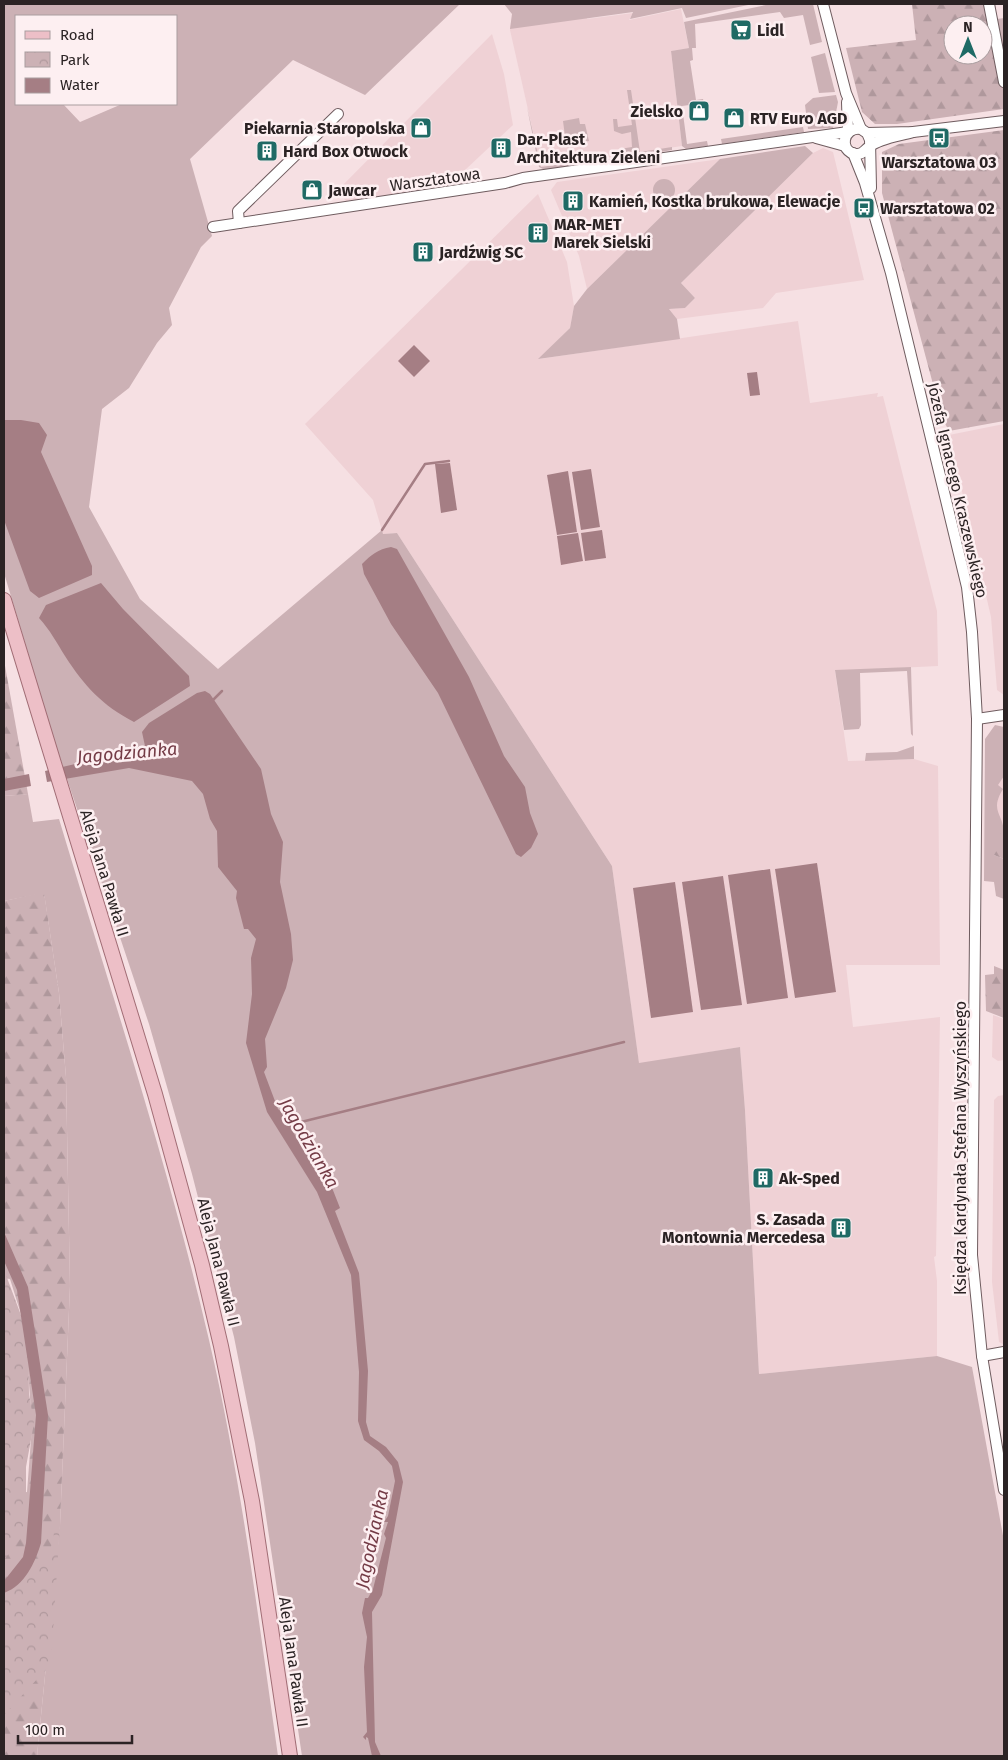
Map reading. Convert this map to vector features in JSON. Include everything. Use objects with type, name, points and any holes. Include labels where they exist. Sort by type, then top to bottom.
[{"type":"main road","name":"Aleja Jana Pawła II","points":[[4,600],[180,1178],[215,1319],[252,1501],[290,1756]]},
{"type":"street","points":[[824,4],[846,93],[848,132],[844,139],[849,150],[863,152],[868,147],[913,132]]},
{"type":"street","points":[[989,4],[1004,82]]},
{"type":"street","points":[[846,93],[870,140],[868,147]]},
{"type":"street","points":[[239,223],[238,211],[338,114]]},
{"type":"street","points":[[848,132],[854,129],[913,132],[1004,121]]},
{"type":"street","name":"Warsztatowa","points":[[213,227],[505,183],[523,178],[848,132]]},
{"type":"street","name":"Warsztatowa","points":[[810,136],[849,150]]},
{"type":"street","name":"Józefa Ignacego Kraszewskiego","points":[[868,147],[870,184],[877,219],[967,587],[977,719],[977,833]]},
{"type":"street","name":"Józefa Ignacego Kraszewskiego","points":[[849,150],[877,219]]},
{"type":"street","points":[[977,719],[1004,715]]},
{"type":"street","name":"Księdza Kardynała Stefana Wyszyńskiego","points":[[977,833],[972,1255],[982,1356],[1004,1490]]},
{"type":"street","points":[[982,1356],[1004,1352]]},
{"type":"shaded area","points":[[514,4],[584,4],[587,19],[633,13],[629,20],[681,9],[689,48],[671,51],[682,146],[541,167],[510,30]]},
{"type":"shaded area","points":[[492,34],[504,74],[513,125],[448,186],[346,201],[337,191]]},
{"type":"shaded area","points":[[823,148],[833,152],[864,280],[776,293],[763,308],[677,319],[669,309],[685,308],[695,298],[681,283],[813,153]]},
{"type":"shaded area","points":[[720,159],[587,289],[579,256],[551,190],[557,182]]},
{"type":"shaded area","points":[[538,194],[567,262],[574,306],[570,328],[539,359],[798,321],[810,403],[878,393],[877,397],[883,396],[937,611],[938,666],[835,671],[848,761],[914,759],[938,766],[940,965],[846,965],[853,1027],[940,1017],[936,1256],[934,1257],[937,1281],[937,1356],[759,1374],[740,1047],[639,1064],[612,866],[397,533],[383,534],[373,500],[305,424]]},
{"type":"shaded area","points":[[1004,424],[1004,695],[997,690],[991,617],[949,435]]},
{"type":"shaded area","points":[[1004,741],[1004,828],[995,824],[994,744]]},
{"type":"shaded area","points":[[993,1015],[1004,1019],[1004,1060],[998,1061],[992,1057]]},
{"type":"shaded area","points":[[1004,1095],[1003,1344],[999,1342],[992,1282],[994,1100],[998,1096]]},
{"type":"green space","points":[[4,4],[460,4],[365,95],[293,60],[190,159],[212,236],[201,247],[169,308],[172,325],[157,343],[129,388],[102,409],[89,507],[140,599],[218,669],[382,530],[383,534],[397,533],[612,866],[639,1063],[740,1047],[759,1374],[937,1356],[972,1367],[1004,1541],[1004,1756],[302,1756],[255,1443],[234,1337],[192,1174],[149,1024],[54,740],[4,573]]},
{"type":"green space","points":[[504,4],[753,4],[686,18],[682,8],[630,19],[633,12],[510,29],[512,14]]},
{"type":"green space","points":[[771,4],[813,4],[822,42],[810,45],[803,15],[784,18],[780,12],[695,24],[696,48],[692,48],[693,60],[690,61],[696,100],[703,99],[704,103],[682,106],[687,144],[707,141],[708,146],[686,149],[682,146],[671,51],[689,48],[684,22]]},
{"type":"green space","points":[[912,4],[995,4],[997,19],[1004,18],[1004,109],[897,124],[875,124],[862,112],[846,48],[916,40]]},
{"type":"green space","points":[[825,53],[835,92],[819,93],[811,57]]},
{"type":"green space","points":[[627,90],[631,90],[640,152],[672,147],[672,150],[619,159],[617,157],[620,149],[632,147],[631,132],[622,134],[614,131],[613,119],[617,119],[618,127],[632,125]]},
{"type":"green space","points":[[836,95],[838,102],[833,128],[808,129],[805,105],[813,98]]},
{"type":"green space","points":[[527,107],[541,167],[607,157],[606,161],[545,170],[539,167]]},
{"type":"green space","points":[[579,118],[580,124],[585,124],[589,141],[566,144],[563,121]]},
{"type":"green space","points":[[803,127],[804,132],[722,144],[721,139]]},
{"type":"green space","points":[[1004,130],[1004,421],[949,431],[942,418],[882,193],[882,152],[899,144]]},
{"type":"green space","points":[[805,146],[813,153],[681,283],[695,298],[685,308],[669,309],[677,319],[680,339],[538,359],[570,328],[574,306],[587,289],[720,159]]},
{"type":"green space","points":[[664,179],[674,186],[675,190],[668,200],[664,201],[654,194],[653,190],[660,180]]},
{"type":"green space","points":[[4,660],[28,794],[4,796]]},
{"type":"green space","points":[[911,667],[913,736],[911,734],[907,671],[860,673],[861,725],[859,729],[844,730],[835,670]]},
{"type":"green space","points":[[995,725],[1004,727],[1004,776],[998,785],[1003,789],[997,803],[997,808],[1004,834],[1001,834],[994,855],[1004,859],[1004,899],[996,896],[994,882],[984,881],[985,739]]},
{"type":"green space","points":[[914,746],[914,759],[865,761],[866,753],[897,752]]},
{"type":"green space","points":[[28,794],[33,822],[59,819],[138,1078],[193,1274],[209,1340],[240,1495],[278,1756],[37,1756],[60,1525],[70,1286],[66,1077],[59,993],[44,893],[4,901],[4,796]]},
{"type":"green space","points":[[1001,833],[1004,834],[1004,859],[994,855],[992,845]]},
{"type":"green space","points":[[44,892],[59,993],[66,1077],[70,1286],[60,1525],[37,1756],[4,1756],[4,1496],[27,1492],[32,1426],[25,1327],[10,1279],[4,1278],[4,901]]},
{"type":"green space","points":[[994,966],[1004,970],[1004,1018],[986,1011],[985,975],[994,974]]},
{"type":"green space","points":[[4,1275],[6,1275],[28,1334],[29,1394],[34,1423],[26,1467],[26,1517],[20,1539],[4,1560]]},
{"type":"green space","points":[[53,1524],[60,1524],[51,1664],[4,1715],[4,1593],[32,1572],[42,1555],[50,1549],[54,1539]]},
{"type":"water","points":[[414,345],[430,361],[414,377],[398,361]]},
{"type":"water","points":[[757,372],[760,395],[750,396],[747,373]]},
{"type":"water","points":[[4,420],[39,423],[47,435],[41,452],[92,566],[92,575],[39,598],[30,591],[4,520]]},
{"type":"water","points":[[450,463],[457,510],[441,513],[435,464]]},
{"type":"water","points":[[591,469],[600,527],[581,530],[572,472]]},
{"type":"water","points":[[568,471],[577,532],[557,535],[547,475]]},
{"type":"water","points":[[602,530],[606,558],[585,561],[581,533]]},
{"type":"water","points":[[578,533],[583,561],[561,565],[557,536]]},
{"type":"water","points":[[391,547],[397,549],[469,677],[504,756],[525,787],[530,813],[538,834],[531,848],[521,857],[516,854],[438,693],[391,624],[364,574],[362,564],[368,558],[382,549]]},
{"type":"water","points":[[101,583],[123,609],[189,676],[190,686],[134,722],[103,702],[87,686],[39,618],[46,605]]},
{"type":"water","points":[[205,691],[210,694],[261,769],[271,814],[283,842],[280,882],[291,934],[293,960],[286,988],[265,1039],[267,1067],[264,1072],[278,1109],[296,1124],[293,1132],[323,1179],[327,1175],[340,1208],[335,1211],[359,1273],[368,1371],[366,1422],[370,1436],[386,1447],[398,1462],[403,1482],[382,1595],[372,1612],[375,1742],[381,1756],[372,1756],[368,1738],[366,1737],[366,1740],[363,1737],[367,1732],[364,1667],[367,1637],[362,1613],[365,1598],[368,1598],[373,1589],[386,1538],[384,1534],[388,1522],[384,1522],[388,1516],[395,1481],[392,1466],[379,1451],[364,1440],[358,1421],[359,1372],[351,1275],[317,1192],[267,1112],[246,1043],[252,994],[251,958],[256,939],[248,929],[244,929],[236,898],[237,891],[218,867],[217,831],[210,819],[203,794],[192,781],[129,768],[47,782],[45,771],[101,758],[141,755],[145,746],[142,732],[149,723],[197,693]]},
{"type":"water","points":[[29,774],[31,786],[4,791],[4,779]]},
{"type":"water","points":[[817,863],[836,992],[795,998],[775,869]]},
{"type":"water","points":[[770,869],[788,998],[747,1004],[728,875]]},
{"type":"water","points":[[723,876],[742,1005],[701,1010],[682,882]]},
{"type":"water","points":[[675,882],[693,1012],[651,1018],[633,888]]},
{"type":"water","points":[[4,1232],[28,1287],[48,1415],[41,1543],[36,1558],[23,1579],[18,1585],[4,1593],[4,1581],[23,1557],[26,1543],[36,1415],[17,1290],[4,1261]]},
{"type":"waterway","points":[[382,530],[425,464],[449,461]]},
{"type":"waterway","points":[[211,702],[222,691]]},
{"type":"waterway","name":"Jagodzianka","points":[[293,1124],[624,1042]]},
{"type":"place","name":"Lidl","points":[[741,30]]},
{"type":"place","name":"Zielsko","points":[[699,111]]},
{"type":"place","name":"RTV Euro AGD","points":[[734,118]]},
{"type":"place","name":"Piekarnia Staropolska","points":[[421,128]]},
{"type":"place","name":"Warsztatowa 03","points":[[939,138]]},
{"type":"place","name":"Dar-Plast Architektura Zieleni","points":[[501,148]]},
{"type":"place","name":"Hard Box Otwock","points":[[267,151]]},
{"type":"place","name":"Jawcar","points":[[312,190]]},
{"type":"place","name":"Kamień, Kostka brukowa, Elewacje","points":[[573,201]]},
{"type":"place","name":"Warsztatowa 02","points":[[864,208]]},
{"type":"place","name":"MAR-MET Marek Sielski","points":[[538,233]]},
{"type":"place","name":"Jardźwig SC","points":[[423,252]]},
{"type":"place","name":"Ak-Sped","points":[[763,1178]]},
{"type":"place","name":"S. Zasada Montownia Mercedesa","points":[[841,1228]]}]
